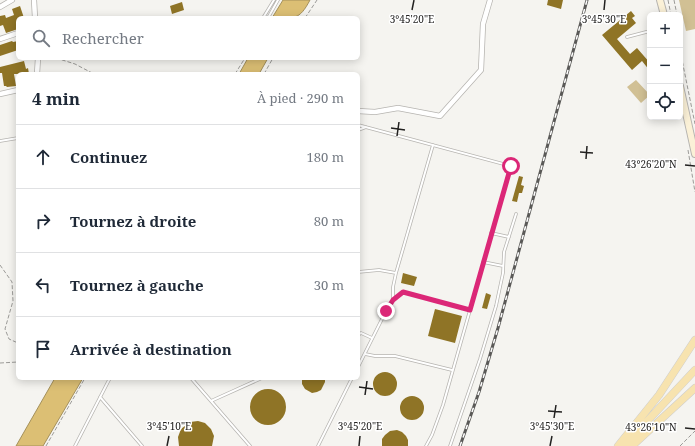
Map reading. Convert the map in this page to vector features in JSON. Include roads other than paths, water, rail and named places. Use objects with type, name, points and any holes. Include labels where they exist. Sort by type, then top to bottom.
[{"type":"main road","points":[[660,0],[663,12]]},
{"type":"main road","points":[[683,100],[695,154]]},
{"type":"main road","points":[[618,446],[659,395],[695,340]]},
{"type":"main road","points":[[624,446],[695,370]]},
{"type":"main road","points":[[632,446],[695,388]]},
{"type":"street","points":[[0,6],[12,0]]},
{"type":"street","points":[[34,0],[35,16]]},
{"type":"street","points":[[360,111],[375,112],[398,108],[440,116],[481,70],[483,24],[490,0]]},
{"type":"street","points":[[0,39],[16,34]]},
{"type":"street","points":[[37,72],[38,60]]},
{"type":"street","points":[[0,94],[16,90]]},
{"type":"lane","points":[[264,16],[274,0]]},
{"type":"lane","points":[[269,16],[278,0]]},
{"type":"lane","points":[[627,37],[647,32]]},
{"type":"lane","points":[[360,126],[511,166],[443,405],[432,435],[426,446]]},
{"type":"lane","points":[[360,129],[366,127]]},
{"type":"lane","points":[[0,141],[16,138]]},
{"type":"lane","points":[[393,300],[393,287],[396,273],[433,145]]},
{"type":"lane","points":[[450,446],[494,314],[503,266],[504,252],[516,214]]},
{"type":"lane","points":[[491,233],[509,237]]},
{"type":"lane","points":[[483,262],[503,266]]},
{"type":"lane","points":[[360,272],[379,270],[396,273]]},
{"type":"lane","points":[[360,363],[386,311],[393,300],[403,292],[470,310]]},
{"type":"lane","points":[[360,334],[372,338]]},
{"type":"lane","points":[[365,354],[375,356],[395,356],[452,370]]},
{"type":"lane","points":[[75,446],[109,380]]},
{"type":"lane","points":[[193,380],[250,446]]},
{"type":"lane","points":[[211,401],[258,380]]},
{"type":"lane","points":[[318,446],[351,380]]},
{"type":"lane","points":[[100,397],[142,446]]},
{"type":"railway","points":[[460,446],[479,392],[498,328],[587,0]]}]
